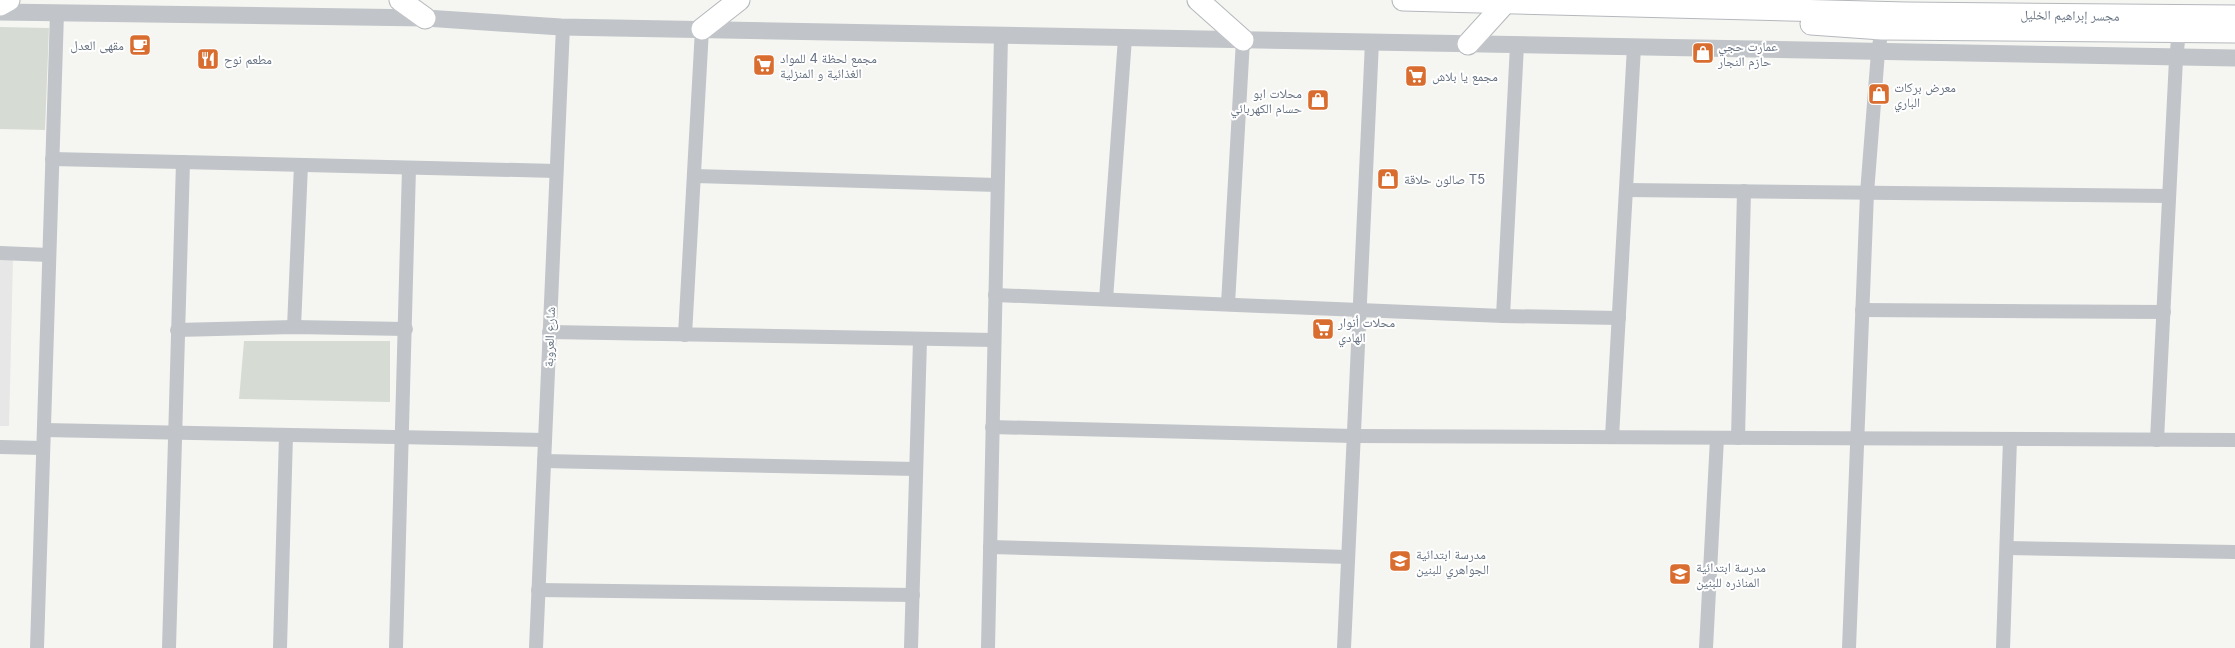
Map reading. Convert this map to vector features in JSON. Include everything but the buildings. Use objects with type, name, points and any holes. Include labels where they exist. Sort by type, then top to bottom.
[{"type":"main road","points":[[0,5],[9,0]]},
{"type":"main road","points":[[400,0],[425,18]]},
{"type":"main road","points":[[702,29],[739,0]]},
{"type":"main road","points":[[1198,0],[1243,40]]},
{"type":"main road","points":[[1403,0],[1617,4],[1882,29],[2235,32]]},
{"type":"main road","points":[[1468,44],[1508,1]]},
{"type":"main road","name":"مجسر إبراهيم الخليل","points":[[1617,4],[1906,13],[2235,16]]},
{"type":"main road","points":[[2200,32],[2235,27]]},
{"type":"street","points":[[0,12],[425,18],[563,26],[1125,38],[2176,59],[2235,58]]},
{"type":"street","points":[[38,648],[57,13]]},
{"type":"street","name":"شارع العروبة","points":[[536,648],[563,26]]},
{"type":"street","points":[[685,335],[702,29]]},
{"type":"street","points":[[1849,648],[1856,438],[1867,193],[1878,52],[1882,29]]},
{"type":"street","points":[[2157,440],[2176,59],[2179,32]]},
{"type":"street","points":[[988,648],[1000,35]]},
{"type":"street","points":[[1106,299],[1125,38]]},
{"type":"street","points":[[1228,304],[1243,40]]},
{"type":"street","points":[[1344,648],[1372,42]]},
{"type":"street","points":[[1502,316],[1517,45]]},
{"type":"street","points":[[1612,437],[1634,47]]},
{"type":"street","points":[[52,159],[556,171]]},
{"type":"street","points":[[169,648],[183,162]]},
{"type":"street","points":[[294,327],[301,165]]},
{"type":"street","points":[[396,648],[406,329],[409,168]]},
{"type":"street","points":[[695,176],[997,185]]},
{"type":"street","points":[[1626,190],[2169,196]]},
{"type":"street","points":[[1738,438],[1744,191]]},
{"type":"street","points":[[0,253],[49,255]]},
{"type":"street","points":[[995,295],[1360,308],[1502,316],[1619,318]]},
{"type":"street","points":[[1862,310],[2164,312]]},
{"type":"street","points":[[177,330],[294,327],[406,329]]},
{"type":"street","points":[[549,332],[920,340],[994,340]]},
{"type":"street","points":[[912,648],[920,340]]},
{"type":"street","points":[[992,427],[1354,436],[2235,440]]},
{"type":"street","points":[[44,430],[545,440]]},
{"type":"street","points":[[280,648],[286,435]]},
{"type":"street","points":[[1706,648],[1717,438]]},
{"type":"street","points":[[2003,648],[2010,439]]},
{"type":"street","points":[[0,447],[43,448]]},
{"type":"street","points":[[544,461],[916,469]]},
{"type":"street","points":[[990,547],[1348,557]]},
{"type":"street","points":[[2007,548],[2235,552]]},
{"type":"street","points":[[538,590],[913,595]]},
{"type":"shaded area","points":[[0,27],[49,28],[45,130],[0,129]]},
{"type":"shaded area","points":[[0,259],[13,259],[9,426],[0,426]]},
{"type":"shaded area","points":[[244,341],[390,341],[390,402],[239,399]]},
{"type":"place","name":"مقهى العدل","points":[[140,45]]},
{"type":"place","name":"عمارت حجي حازم النجار","points":[[1703,53]]},
{"type":"place","name":"مطعم نوح","points":[[208,59]]},
{"type":"place","name":"مجمع لحظة 4 للمواد الغذائية و المنزلية","points":[[764,65]]},
{"type":"place","name":"مجمع يا بلاش","points":[[1416,76]]},
{"type":"place","name":"معرض بركات الباري","points":[[1879,94]]},
{"type":"place","name":"محلات ابو حسام الكهربائي","points":[[1318,100]]},
{"type":"place","name":"صالون حلاقة T5","points":[[1388,179]]},
{"type":"place","name":"محلات أنوار الهادي","points":[[1323,329]]},
{"type":"place","name":"مدرسة ابتدائية الجواهري للبنين","points":[[1400,561]]},
{"type":"place","name":"مدرسة ابتدائية المناذره للبنين","points":[[1680,574]]}]
